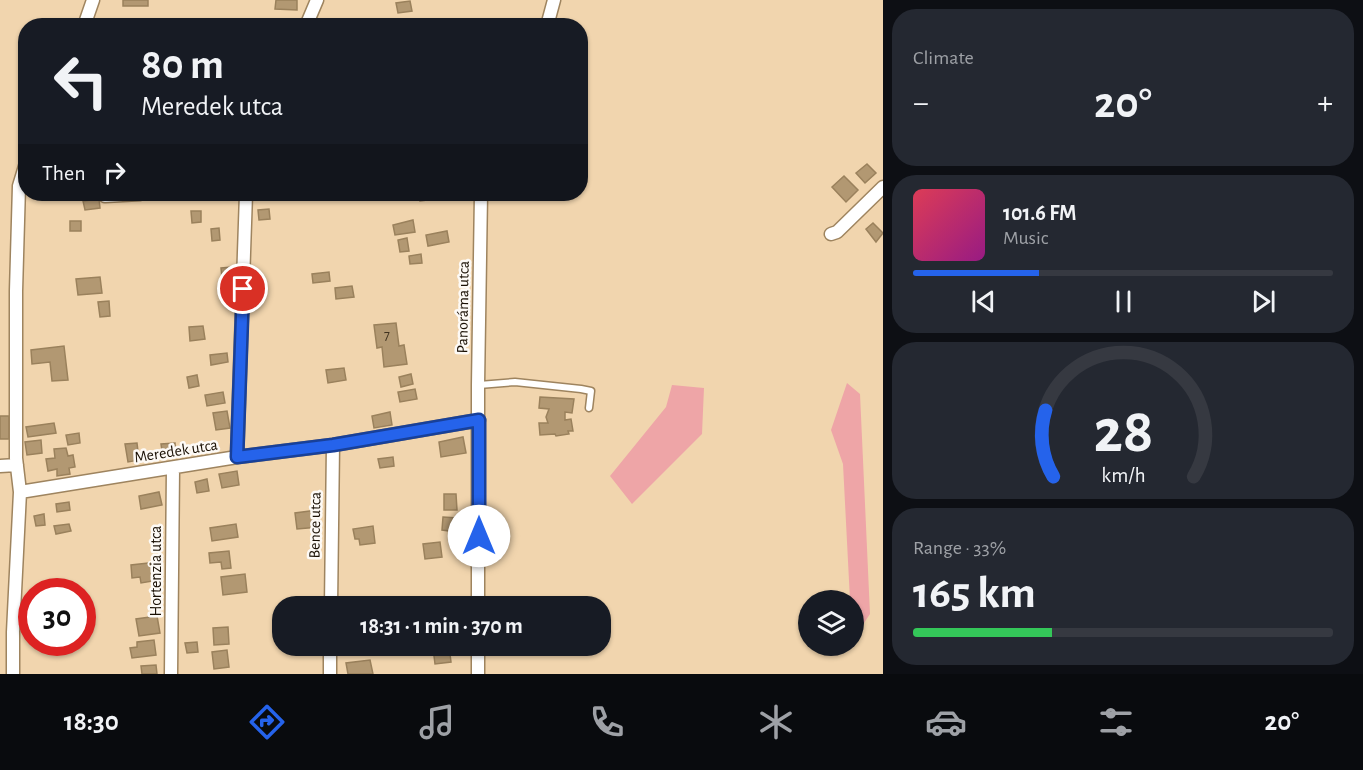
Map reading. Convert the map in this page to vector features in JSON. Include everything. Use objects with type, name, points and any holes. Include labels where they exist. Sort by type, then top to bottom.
[{"type":"street","points":[[87,18],[93,0]]},
{"type":"street","points":[[309,18],[317,0]]},
{"type":"street","points":[[549,18],[554,0]]},
{"type":"street","points":[[831,234],[837,232],[883,187]]},
{"type":"street","points":[[14,674],[13,632],[20,492],[17,465],[16,291],[21,201]]},
{"type":"street","points":[[237,457],[246,201]]},
{"type":"street","name":"Panoráma utca","points":[[478,596],[481,201]]},
{"type":"street","name":"Meredek utca","points":[[20,492],[237,457],[333,445],[479,420]]},
{"type":"street","name":"Bence utca","points":[[330,596],[333,445]]},
{"type":"street","points":[[0,466],[17,465]]},
{"type":"street","name":"Hortenzia utca","points":[[171,674],[173,469]]},
{"type":"street","points":[[0,633],[13,632]]},
{"type":"street","points":[[330,656],[330,674]]},
{"type":"street","points":[[478,656],[478,674]]},
{"type":"lane","points":[[478,385],[515,382],[581,389],[591,392],[589,408]]},
{"type":"shaded area","points":[[847,383],[860,394],[870,614],[864,623],[864,590],[849,590],[843,464],[831,430]]},
{"type":"shaded area","points":[[672,385],[704,388],[702,434],[632,504],[610,476],[666,407]]},
{"type":"building","points":[[123,0],[148,0],[148,6],[123,6]]},
{"type":"building","points":[[276,0],[297,0],[297,10],[275,9]]},
{"type":"building","points":[[410,1],[412,11],[398,13],[396,3]]},
{"type":"building","points":[[867,164],[876,173],[865,183],[856,173]]},
{"type":"building","points":[[844,176],[858,190],[846,202],[832,187]]},
{"type":"building","points":[[83,201],[99,201],[100,208],[85,210]]},
{"type":"building","points":[[269,209],[270,219],[259,220],[258,210]]},
{"type":"building","points":[[191,211],[201,211],[201,222],[192,223]]},
{"type":"building","points":[[413,220],[415,232],[395,235],[393,225]]},
{"type":"building","points":[[70,221],[81,221],[81,231],[70,231]]},
{"type":"building","points":[[873,223],[883,233],[876,242],[866,229]]},
{"type":"building","points":[[219,228],[220,240],[212,241],[211,229]]},
{"type":"building","points":[[447,231],[449,242],[428,246],[426,235]]},
{"type":"building","points":[[407,238],[409,251],[400,252],[398,240]]},
{"type":"building","points":[[421,254],[422,263],[410,264],[409,256]]},
{"type":"building","points":[[232,267],[233,277],[222,278],[221,268]]},
{"type":"building","points":[[329,272],[330,281],[313,283],[312,274]]},
{"type":"building","points":[[100,277],[102,293],[78,295],[76,279]]},
{"type":"building","points":[[352,286],[354,297],[336,299],[335,288]]},
{"type":"building","points":[[109,301],[110,316],[100,317],[98,302]]},
{"type":"building","points":[[396,323],[399,346],[404,345],[407,364],[384,367],[382,347],[377,348],[374,325]]},
{"type":"building","points":[[203,326],[205,339],[190,341],[189,327]]},
{"type":"building","points":[[64,346],[68,380],[52,381],[50,362],[32,364],[31,350]]},
{"type":"building","points":[[227,353],[228,362],[211,365],[210,355]]},
{"type":"building","points":[[344,368],[346,380],[328,383],[326,370]]},
{"type":"building","points":[[411,374],[413,384],[401,387],[399,377]]},
{"type":"building","points":[[197,375],[199,386],[189,388],[187,377]]},
{"type":"building","points":[[415,389],[417,399],[400,402],[398,392]]},
{"type":"building","points":[[223,392],[225,403],[207,406],[205,395]]},
{"type":"building","points":[[540,397],[574,399],[572,413],[565,412],[565,420],[571,419],[573,431],[556,436],[555,434],[540,435],[539,423],[548,423],[546,417],[549,409],[539,408]]},
{"type":"building","points":[[227,411],[230,428],[216,430],[213,413]]},
{"type":"building","points":[[390,412],[392,425],[374,428],[372,416]]},
{"type":"building","points":[[0,416],[9,416],[9,439],[0,439]]},
{"type":"building","points":[[54,423],[56,433],[28,437],[26,427]]},
{"type":"building","points":[[79,433],[80,443],[68,445],[66,435]]},
{"type":"building","points":[[463,437],[466,453],[441,457],[439,442]]},
{"type":"building","points":[[41,440],[42,453],[27,455],[25,442]]},
{"type":"building","points":[[137,443],[139,460],[128,462],[125,444]]},
{"type":"building","points":[[175,443],[176,457],[163,458],[161,444]]},
{"type":"building","points":[[66,448],[68,456],[73,455],[75,467],[69,468],[70,474],[57,476],[57,469],[48,471],[46,459],[55,458],[54,449]]},
{"type":"building","points":[[393,457],[394,466],[380,468],[378,459]]},
{"type":"building","points":[[237,471],[239,485],[222,488],[219,474]]},
{"type":"building","points":[[207,479],[209,491],[197,493],[195,482]]},
{"type":"building","points":[[159,492],[162,505],[141,509],[139,496]]},
{"type":"building","points":[[444,494],[456,494],[457,510],[444,510]]},
{"type":"building","points":[[69,502],[70,510],[57,512],[56,504]]},
{"type":"building","points":[[317,510],[319,527],[297,529],[295,513]]},
{"type":"building","points":[[44,514],[45,525],[36,526],[34,516]]},
{"type":"building","points":[[443,517],[457,518],[456,532],[442,530]]},
{"type":"building","points":[[69,524],[71,531],[56,534],[54,526]]},
{"type":"building","points":[[236,524],[238,537],[212,541],[210,528]]},
{"type":"building","points":[[373,526],[375,543],[360,545],[359,539],[355,539],[353,529]]},
{"type":"building","points":[[440,542],[442,557],[425,559],[423,544]]},
{"type":"building","points":[[229,551],[231,568],[222,569],[221,562],[210,563],[209,553]]},
{"type":"building","points":[[157,562],[159,580],[141,583],[140,577],[132,578],[131,565]]},
{"type":"building","points":[[245,574],[247,592],[223,595],[221,577]]},
{"type":"building","points":[[157,616],[160,633],[139,636],[136,619]]},
{"type":"building","points":[[228,627],[229,644],[214,645],[213,628]]},
{"type":"building","points":[[154,640],[156,655],[132,658],[130,648],[137,647],[137,642]]},
{"type":"building","points":[[197,642],[198,652],[187,653],[185,643]]},
{"type":"building","points":[[227,650],[229,667],[214,669],[212,652]]},
{"type":"building","points":[[434,656],[450,656],[451,662],[435,664]]},
{"type":"building","points":[[370,660],[373,674],[348,674],[346,663]]},
{"type":"building","points":[[156,665],[157,674],[142,674],[141,666]]},
{"type":"route","points":[[243,289],[237,457],[333,445],[479,420],[479,536]]}]
